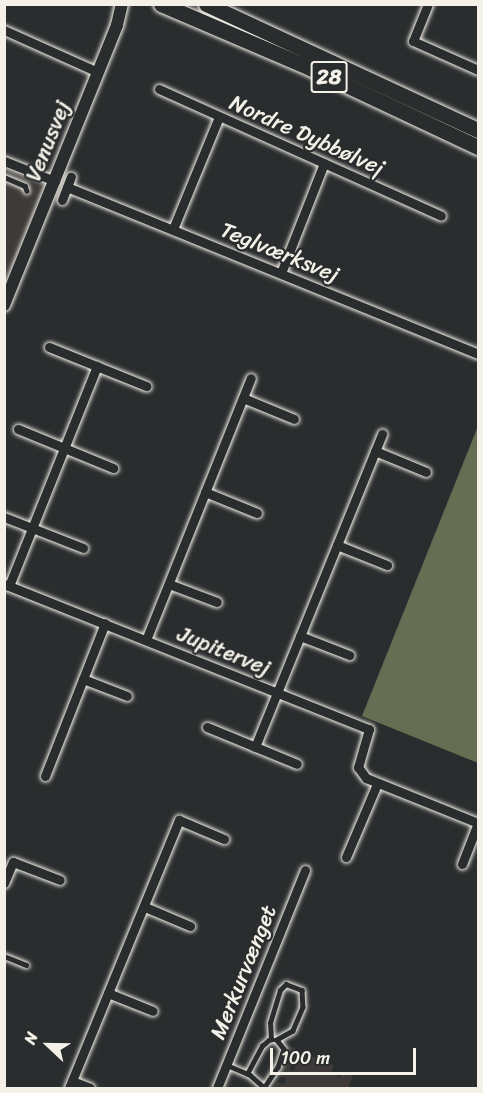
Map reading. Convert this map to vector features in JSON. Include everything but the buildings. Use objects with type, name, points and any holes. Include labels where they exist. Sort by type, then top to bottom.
[{"type":"main road","name":"28","points":[[148,4],[178,12]]},
{"type":"main road","name":"28","points":[[161,4],[310,68],[478,147]]},
{"type":"main road","name":"28","points":[[206,4],[317,53],[478,130]]},
{"type":"street","name":"Venusvej","points":[[4,305],[10,278],[55,181],[117,25],[122,4]]},
{"type":"street","name":"Venusvej","points":[[117,25],[131,4]]},
{"type":"street","points":[[428,4],[413,41],[478,70]]},
{"type":"street","points":[[4,30],[98,72]]},
{"type":"street","name":"Nordre Dybbølvej","points":[[159,89],[441,216]]},
{"type":"street","points":[[173,229],[219,117]]},
{"type":"street","points":[[4,161],[55,181]]},
{"type":"street","points":[[281,273],[324,163]]},
{"type":"street","points":[[62,200],[72,177]]},
{"type":"street","name":"Teglværksvej","points":[[67,187],[478,354]]},
{"type":"street","points":[[49,347],[146,386]]},
{"type":"street","points":[[7,585],[97,366]]},
{"type":"street","points":[[146,640],[251,378]]},
{"type":"street","points":[[243,398],[294,419]]},
{"type":"street","points":[[18,429],[113,468]]},
{"type":"street","points":[[255,747],[382,434]]},
{"type":"street","points":[[375,451],[426,472]]},
{"type":"street","points":[[206,492],[257,513]]},
{"type":"street","points":[[4,517],[83,548]]},
{"type":"street","points":[[337,545],[387,565]]},
{"type":"street","points":[[169,584],[217,602]]},
{"type":"street","name":"Jupitervej","points":[[7,585],[369,729],[358,767],[366,778],[478,823],[462,864]]},
{"type":"street","points":[[45,776],[105,623]]},
{"type":"street","points":[[300,636],[349,655]]},
{"type":"street","points":[[83,679],[127,696]]},
{"type":"street","points":[[207,727],[297,764]]},
{"type":"street","points":[[346,857],[377,784]]},
{"type":"street","points":[[90,1089],[70,1085],[179,820],[224,838]]},
{"type":"street","points":[[4,883],[13,862],[60,880]]},
{"type":"street","name":"Merkurvænget","points":[[217,1089],[305,870]]},
{"type":"street","points":[[145,907],[190,926]]},
{"type":"street","points":[[108,993],[153,1011]]},
{"type":"lane","points":[[4,177],[25,186],[27,191]]},
{"type":"lane","points":[[4,956],[26,965]]},
{"type":"lane","points":[[227,1065],[247,1074],[265,1088],[278,1067],[284,1049],[274,1040],[270,1023],[280,990],[286,984],[302,990],[303,1007],[293,1031],[274,1040],[262,1046],[247,1074]]},
{"type":"shaded area","points":[[5,169],[45,185],[5,281]]},
{"type":"shaded area","points":[[289,1046],[297,1049],[290,1070],[294,1071],[301,1051],[334,1065],[331,1073],[340,1077],[342,1072],[353,1076],[348,1088],[274,1088],[277,1082],[284,1084],[286,1079],[280,1076]]},
{"type":"green space","points":[[478,426],[478,763],[362,716]]}]
